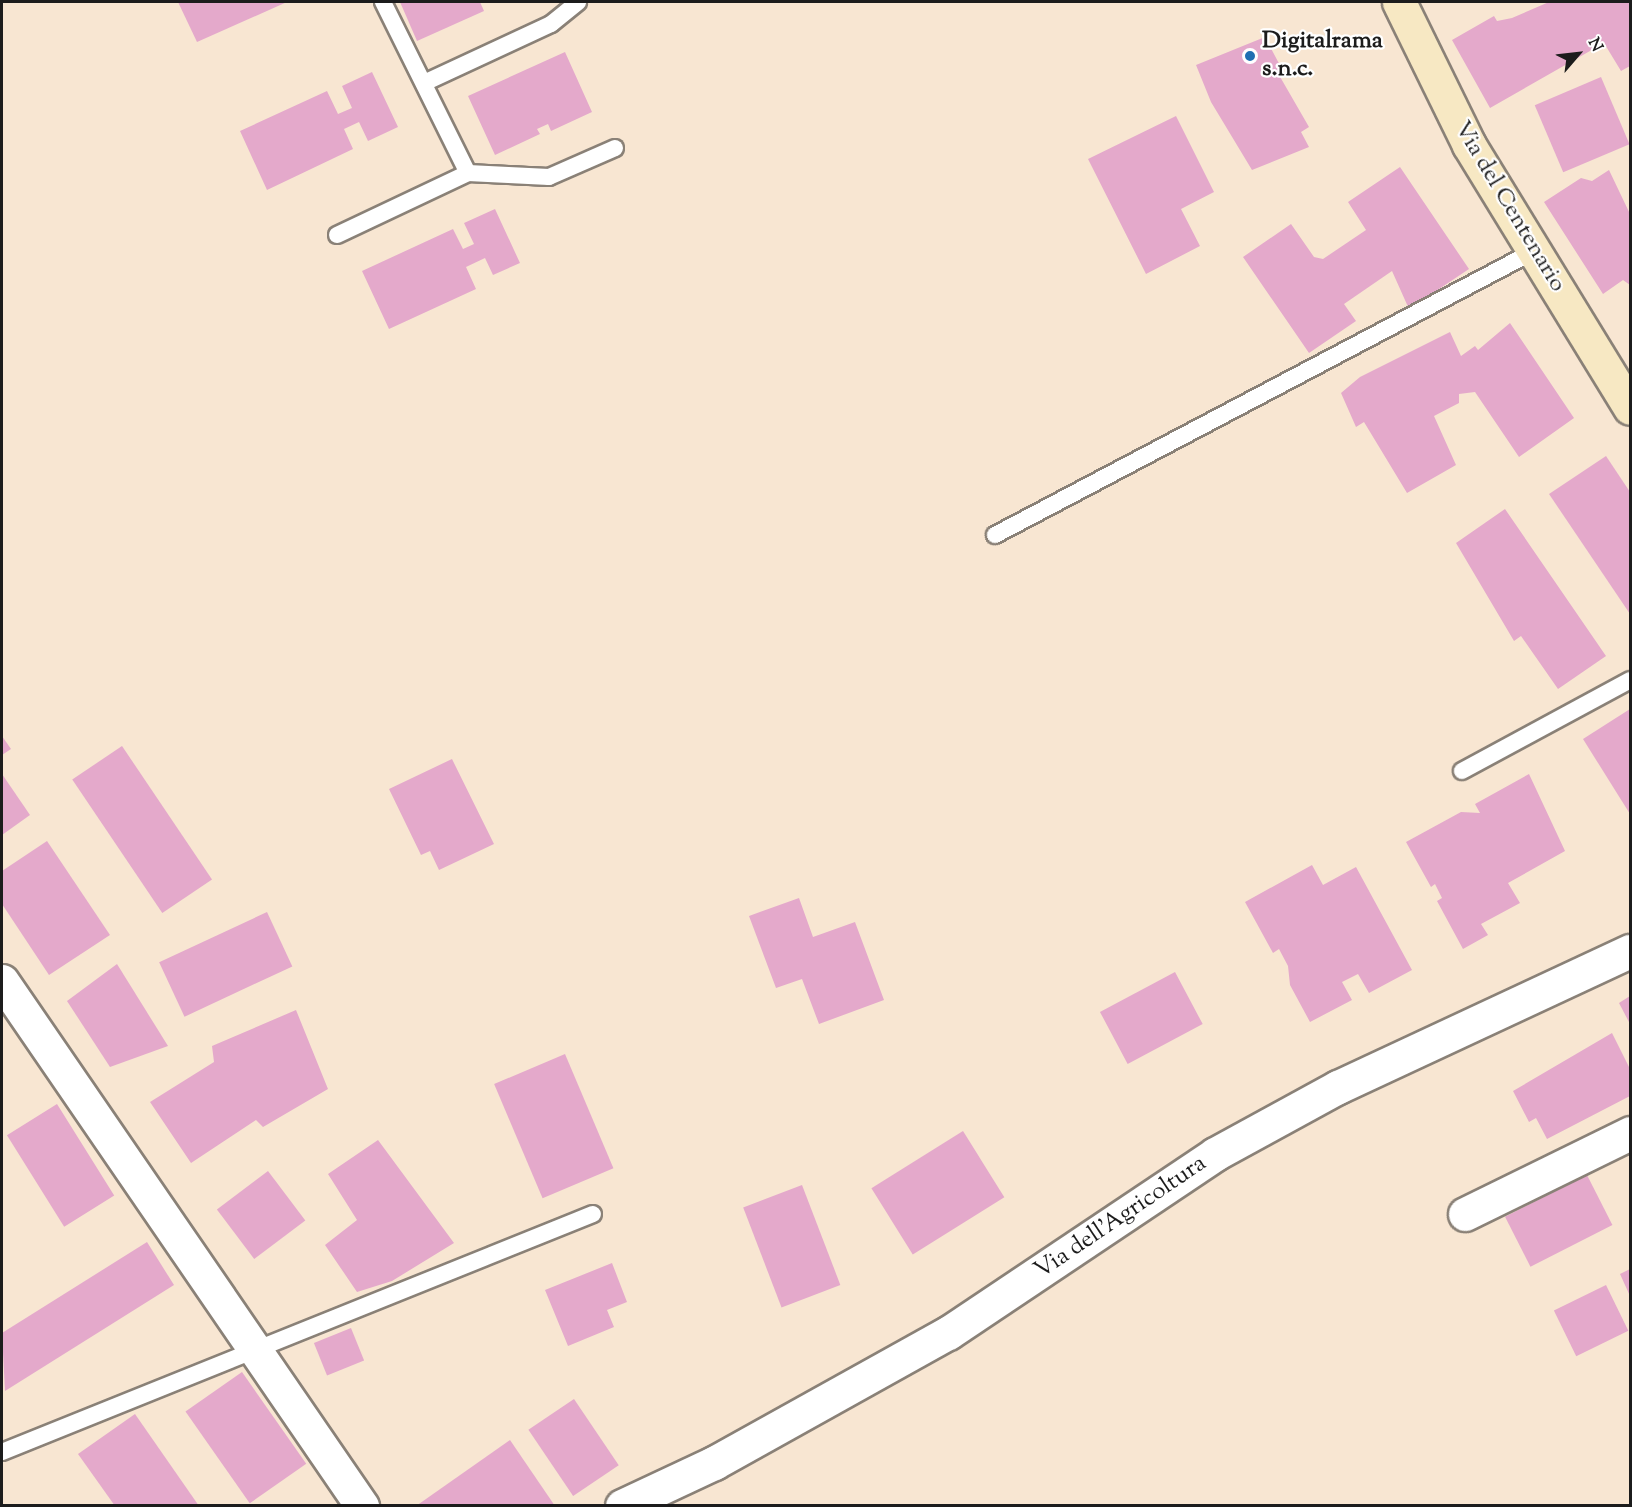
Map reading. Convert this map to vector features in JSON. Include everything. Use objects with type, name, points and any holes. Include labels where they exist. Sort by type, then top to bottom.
[{"type":"street","name":"Via del Centenario","points":[[1399,2],[1469,145],[1630,408]]},
{"type":"street","name":"Via dell'Agricoltura","points":[[622,1506],[714,1463],[948,1333],[1233,1144],[1338,1087],[1630,951]]},
{"type":"street","points":[[2,981],[362,1506]]},
{"type":"street","points":[[1465,1214],[1630,1133]]},
{"type":"lane","points":[[384,2],[468,173]]},
{"type":"lane","points":[[424,83],[551,24],[578,2]]},
{"type":"lane","points":[[336,235],[468,173],[549,177],[615,148]]},
{"type":"lane","points":[[995,535],[1534,251]]},
{"type":"lane","points":[[1462,771],[1630,680]]},
{"type":"lane","points":[[2,1452],[253,1347],[593,1214]]},
{"type":"building","points":[[178,2],[287,2],[197,42]]},
{"type":"building","points":[[400,2],[480,2],[484,11],[417,41]]},
{"type":"building","points":[[1549,2],[1630,2],[1630,66],[1621,71],[1604,43],[1490,108],[1452,40],[1494,16],[1497,21],[1512,18]]},
{"type":"building","points":[[1265,37],[1284,73],[1279,75],[1309,127],[1301,132],[1309,147],[1252,170],[1211,102],[1196,65]]},
{"type":"building","points":[[565,52],[592,112],[551,131],[548,124],[537,129],[540,134],[495,155],[468,96]]},
{"type":"building","points":[[372,72],[398,127],[368,141],[359,122],[344,129],[353,149],[267,190],[240,131],[327,91],[338,114],[352,108],[342,86]]},
{"type":"building","points":[[1601,77],[1630,144],[1563,172],[1535,105]]},
{"type":"building","points":[[1176,116],[1214,192],[1181,209],[1200,246],[1146,274],[1088,159]]},
{"type":"building","points":[[1400,167],[1469,269],[1409,309],[1392,271],[1344,304],[1356,321],[1309,353],[1243,257],[1291,224],[1314,257],[1323,259],[1366,230],[1348,202]]},
{"type":"building","points":[[1609,170],[1630,214],[1630,285],[1623,280],[1603,294],[1544,202],[1581,178],[1592,181]]},
{"type":"building","points":[[495,209],[520,263],[493,275],[485,258],[466,267],[476,289],[389,329],[362,271],[453,229],[463,249],[474,244],[464,223]]},
{"type":"building","points":[[1510,323],[1574,418],[1519,457],[1475,392],[1459,394],[1459,403],[1434,416],[1456,465],[1407,493],[1364,422],[1356,427],[1341,393],[1360,377],[1450,332],[1461,356],[1475,346],[1478,350]]},
{"type":"building","points":[[1606,456],[1630,492],[1630,614],[1549,494]]},
{"type":"building","points":[[1505,509],[1606,656],[1558,689],[1521,636],[1514,641],[1456,543]]},
{"type":"building","points":[[1630,709],[1630,814],[1583,739]]},
{"type":"building","points":[[2,736],[11,749],[2,755]]},
{"type":"building","points":[[122,746],[212,879],[162,913],[72,780]]},
{"type":"building","points":[[452,759],[494,844],[439,870],[430,851],[421,855],[389,789]]},
{"type":"building","points":[[2,774],[30,815],[2,835]]},
{"type":"building","points":[[1529,774],[1565,851],[1508,883],[1520,903],[1481,924],[1488,935],[1463,949],[1437,901],[1442,898],[1435,884],[1431,887],[1406,842],[1461,812],[1480,813],[1475,804]]},
{"type":"building","points":[[47,841],[110,935],[49,975],[2,904],[2,871]]},
{"type":"building","points":[[1312,865],[1323,885],[1356,867],[1412,970],[1369,993],[1358,974],[1342,982],[1352,1000],[1310,1022],[1290,985],[1288,966],[1279,949],[1273,953],[1245,902]]},
{"type":"building","points":[[799,898],[813,937],[855,922],[884,1000],[819,1024],[802,979],[776,988],[749,916]]},
{"type":"building","points":[[267,912],[292,966],[185,1017],[159,962]]},
{"type":"building","points":[[117,964],[168,1046],[110,1067],[67,1001]]},
{"type":"building","points":[[1175,972],[1203,1024],[1128,1064],[1100,1012]]},
{"type":"building","points":[[1630,996],[1630,1024],[1619,1003]]},
{"type":"building","points":[[296,1010],[328,1089],[263,1127],[256,1120],[191,1163],[150,1102],[214,1062],[212,1046]]},
{"type":"building","points":[[1612,1033],[1630,1069],[1630,1096],[1547,1139],[1536,1118],[1529,1122],[1513,1091]]},
{"type":"building","points":[[565,1054],[613,1168],[543,1198],[494,1084]]},
{"type":"building","points":[[57,1104],[114,1196],[64,1227],[7,1135]]},
{"type":"building","points":[[963,1131],[1004,1197],[913,1254],[871,1188]]},
{"type":"building","points":[[378,1140],[454,1243],[392,1281],[357,1292],[325,1245],[357,1220],[328,1174]]},
{"type":"building","points":[[268,1171],[305,1221],[254,1259],[217,1210]]},
{"type":"building","points":[[1587,1175],[1612,1225],[1530,1267],[1505,1217]]},
{"type":"building","points":[[802,1185],[840,1285],[782,1307],[743,1208]]},
{"type":"building","points":[[147,1242],[174,1285],[5,1391],[2,1333]]},
{"type":"building","points":[[612,1263],[627,1302],[607,1310],[614,1327],[568,1346],[545,1290]]},
{"type":"building","points":[[1630,1269],[1630,1296],[1620,1274]]},
{"type":"building","points":[[1606,1285],[1628,1331],[1576,1356],[1554,1310]]},
{"type":"building","points":[[351,1328],[364,1360],[327,1375],[314,1343]]},
{"type":"building","points":[[242,1372],[306,1464],[250,1503],[185,1412]]},
{"type":"building","points":[[574,1399],[619,1465],[573,1496],[528,1430]]},
{"type":"building","points":[[135,1414],[199,1506],[115,1506],[78,1454]]},
{"type":"building","points":[[510,1440],[555,1506],[416,1506]]},
{"type":"place","name":"Digitalrama s.n.c.","points":[[1250,56]]}]
